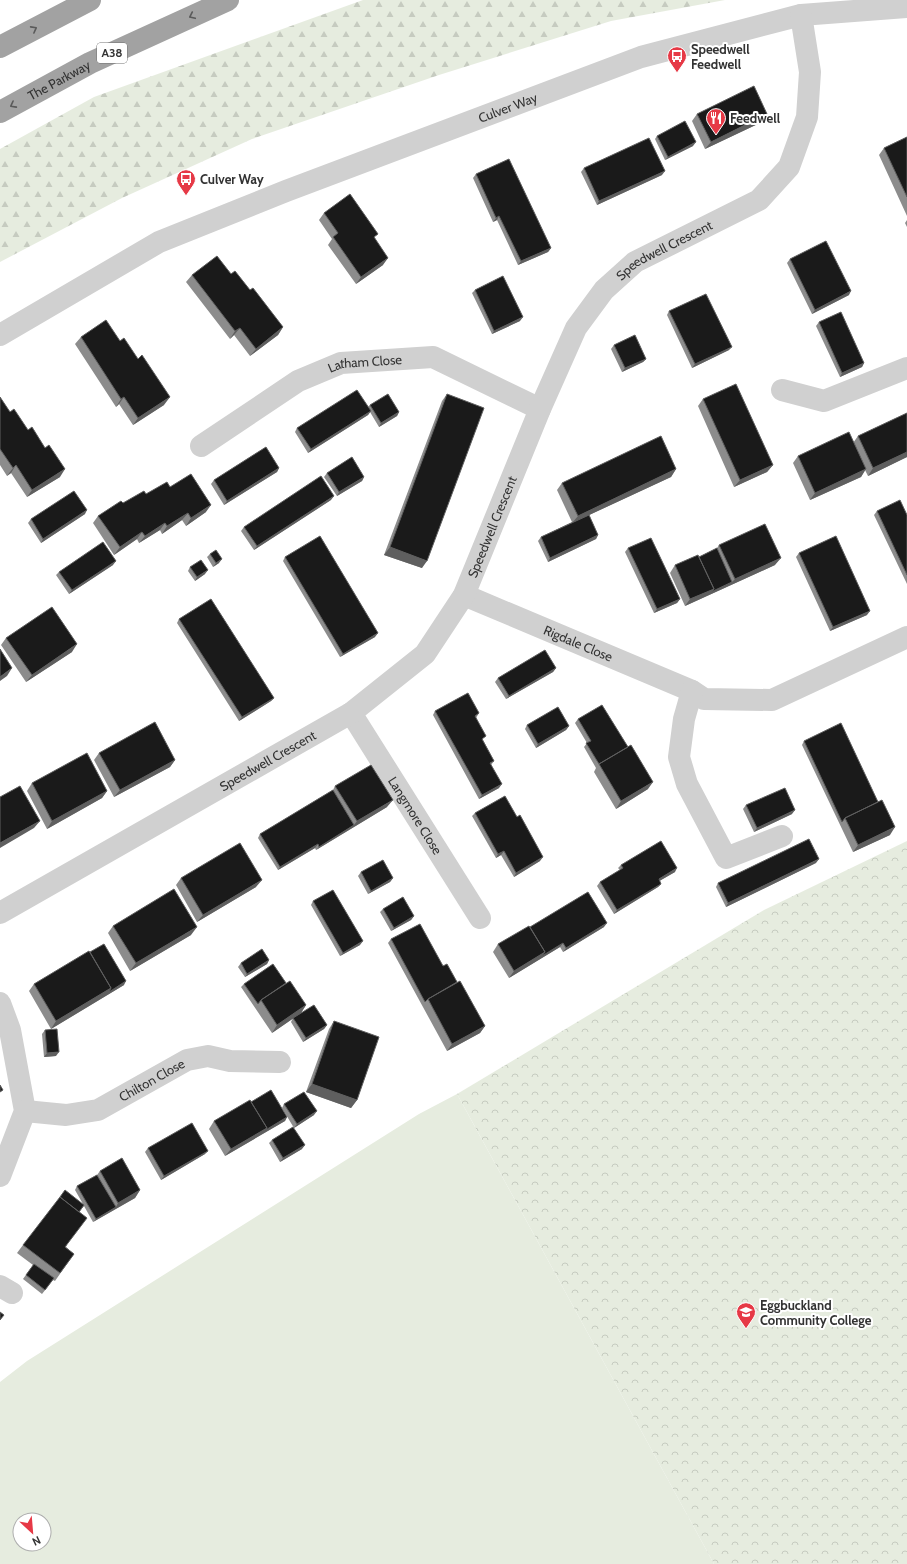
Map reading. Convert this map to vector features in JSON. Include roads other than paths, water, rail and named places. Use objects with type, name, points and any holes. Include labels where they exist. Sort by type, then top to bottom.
[{"type":"highway","points":[[0,47],[90,0]]},
{"type":"highway","name":"The Parkway","points":[[0,112],[90,63],[228,0]]},
{"type":"street","name":"Culver Way","points":[[0,335],[159,242],[286,191],[641,57],[801,15],[907,7]]},
{"type":"street","name":"Speedwell Crescent","points":[[0,913],[351,713],[425,654],[464,595],[540,409],[576,328],[604,290],[635,262],[759,200],[789,167],[807,117],[810,72],[801,15]]},
{"type":"street","name":"Latham Close","points":[[201,446],[298,381],[341,363],[433,357],[540,409]]},
{"type":"street","points":[[782,390],[824,401],[907,368]]},
{"type":"street","name":"Rigdale Close","points":[[464,595],[692,691],[704,699],[772,700],[907,637]]},
{"type":"street","points":[[692,691],[684,719],[679,757],[687,784],[726,858],[782,836]]},
{"type":"street","name":"Langmore Close","points":[[351,713],[480,918]]},
{"type":"street","points":[[0,1002],[10,1030],[25,1111],[0,1176]]},
{"type":"street","name":"Chilton Close","points":[[25,1111],[66,1115],[98,1110],[187,1060],[208,1056],[230,1062],[280,1062]]},
{"type":"place","name":"Speedwell Feedwell","points":[[677,73]]},
{"type":"place","name":"Feedwell","points":[[716,135]]},
{"type":"place","name":"Culver Way","points":[[186,196]]},
{"type":"place","name":"Eggbuckland Community College","points":[[746,1329]]}]
